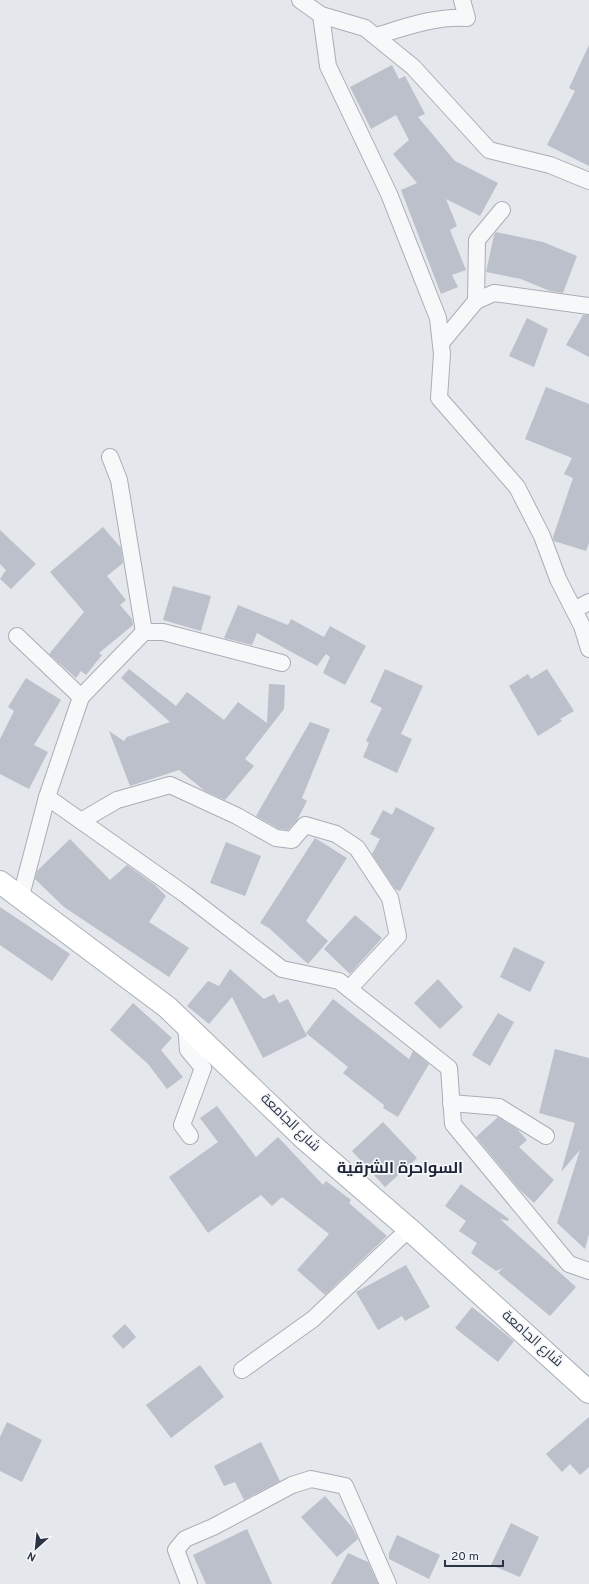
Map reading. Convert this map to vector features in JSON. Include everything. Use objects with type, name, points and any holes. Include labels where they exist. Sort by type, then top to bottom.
[{"type":"main road","name":"شارع الجامعة","points":[[0,882],[21,896],[167,1007],[306,1140],[409,1229],[589,1392]]},
{"type":"street","points":[[300,0],[321,15],[365,28],[376,36],[413,67],[489,150],[550,165],[589,181]]},
{"type":"street","points":[[376,36],[423,22],[449,17],[467,18],[462,0]]},
{"type":"street","points":[[321,15],[328,66],[392,201],[438,318],[442,354],[439,398],[517,487],[542,536],[558,579],[582,626],[589,649]]},
{"type":"street","points":[[476,301],[477,240],[502,210]]},
{"type":"street","points":[[441,343],[476,301],[494,293],[589,306]]},
{"type":"street","points":[[110,457],[119,480],[144,632]]},
{"type":"street","points":[[574,610],[589,602]]},
{"type":"street","points":[[21,896],[47,797],[80,697],[144,632],[163,632],[282,663]]},
{"type":"street","points":[[17,636],[80,697]]},
{"type":"street","points":[[81,821],[117,800],[170,784],[237,816],[276,838],[292,840],[305,825],[336,834],[357,848],[390,898],[398,936],[349,989]]},
{"type":"street","points":[[47,797],[186,895],[282,969],[338,981],[449,1068],[453,1124],[569,1264],[589,1271]]},
{"type":"street","points":[[186,1025],[188,1050],[203,1068],[182,1125],[190,1136]]},
{"type":"street","points":[[452,1103],[499,1107],[546,1136]]},
{"type":"street","points":[[242,1370],[313,1319],[409,1229]]},
{"type":"street","points":[[189,1584],[176,1550],[185,1539],[212,1527],[292,1485],[311,1479],[345,1486],[388,1584]]},
{"type":"building","points":[[589,45],[589,166],[547,145],[575,91],[569,88]]},
{"type":"building","points":[[392,65],[399,79],[405,76],[425,114],[418,117],[455,161],[498,183],[480,216],[446,199],[457,226],[450,230],[466,270],[452,275],[458,287],[441,294],[401,190],[417,183],[393,154],[409,140],[396,115],[371,129],[350,87]]},
{"type":"building","points":[[496,232],[543,242],[577,256],[563,293],[550,291],[521,279],[486,272],[494,235]]},
{"type":"building","points":[[583,315],[589,315],[589,357],[566,345]]},
{"type":"building","points":[[527,318],[548,329],[534,367],[509,356]]},
{"type":"building","points":[[546,387],[589,404],[589,543],[586,551],[554,541],[553,537],[573,478],[564,474],[572,458],[525,439]]},
{"type":"building","points":[[103,527],[121,548],[123,563],[107,576],[126,600],[120,605],[132,619],[133,625],[99,653],[102,655],[86,675],[81,671],[76,678],[49,654],[84,612],[50,572]]},
{"type":"building","points":[[0,530],[36,564],[11,589],[0,579],[6,570],[0,564]]},
{"type":"building","points":[[173,586],[211,596],[201,631],[163,620]]},
{"type":"building","points":[[238,605],[288,625],[291,619],[324,637],[330,626],[366,646],[345,685],[323,673],[330,657],[326,654],[317,666],[257,633],[252,645],[224,638]]},
{"type":"building","points":[[129,669],[176,706],[187,692],[224,720],[238,702],[267,723],[269,684],[285,685],[284,709],[245,759],[254,766],[225,800],[205,791],[179,770],[130,786],[109,731],[124,741],[127,737],[170,722],[121,678]]},
{"type":"building","points":[[385,669],[423,686],[401,734],[412,739],[397,773],[363,757],[369,743],[366,741],[382,708],[370,702]]},
{"type":"building","points":[[547,669],[574,711],[560,719],[562,721],[538,736],[509,686],[528,674],[531,679]]},
{"type":"building","points":[[26,678],[61,700],[34,745],[48,752],[29,789],[0,774],[0,739],[14,711],[8,707]]},
{"type":"building","points":[[310,722],[330,729],[302,798],[307,801],[297,820],[288,830],[279,829],[256,816]]},
{"type":"building","points":[[396,807],[435,828],[400,891],[395,889],[372,854],[380,839],[370,834],[383,810],[392,815]]},
{"type":"building","points":[[315,838],[347,858],[306,921],[328,941],[308,964],[269,928],[260,923]]},
{"type":"building","points":[[70,839],[110,880],[127,865],[155,885],[166,896],[149,922],[189,948],[169,977],[64,907],[35,879],[37,871]]},
{"type":"building","points":[[226,842],[261,856],[245,896],[210,883]]},
{"type":"building","points":[[0,907],[70,954],[52,981],[0,945]]},
{"type":"building","points":[[355,915],[382,938],[350,974],[324,949]]},
{"type":"building","points":[[514,947],[545,962],[530,992],[500,977]]},
{"type":"building","points":[[230,969],[264,999],[274,994],[279,1003],[288,999],[307,1036],[263,1058],[232,997],[209,1024],[187,1006],[208,981],[219,986]]},
{"type":"building","points":[[438,979],[463,1007],[440,1029],[414,1003]]},
{"type":"building","points":[[333,999],[409,1059],[413,1051],[429,1064],[398,1117],[383,1108],[384,1105],[343,1073],[348,1067],[306,1033]]},
{"type":"building","points":[[133,1003],[172,1038],[161,1050],[183,1077],[167,1089],[148,1064],[110,1030]]},
{"type":"building","points":[[498,1013],[514,1022],[490,1066],[472,1055]]},
{"type":"building","points":[[555,1049],[589,1058],[589,1234],[585,1249],[557,1223],[580,1150],[561,1172],[575,1123],[539,1113]]},
{"type":"building","points":[[217,1106],[256,1157],[278,1137],[323,1185],[326,1181],[351,1200],[349,1203],[387,1236],[325,1295],[297,1270],[329,1234],[282,1197],[272,1206],[261,1195],[208,1233],[169,1177],[218,1142],[200,1118]]},
{"type":"building","points":[[498,1117],[517,1129],[527,1140],[519,1147],[554,1180],[534,1203],[519,1189],[476,1137]]},
{"type":"building","points":[[383,1122],[417,1158],[385,1187],[352,1151]]},
{"type":"building","points":[[461,1184],[509,1219],[508,1221],[500,1219],[576,1287],[550,1316],[498,1273],[503,1268],[496,1271],[471,1253],[477,1243],[459,1231],[466,1221],[445,1206]]},
{"type":"building","points":[[406,1265],[430,1307],[405,1321],[402,1316],[378,1330],[356,1292]]},
{"type":"building","points":[[472,1307],[514,1341],[498,1362],[455,1328]]},
{"type":"building","points":[[125,1324],[136,1337],[123,1349],[112,1336]]},
{"type":"building","points":[[200,1365],[224,1397],[171,1438],[146,1405]]},
{"type":"building","points":[[589,1417],[589,1467],[580,1475],[570,1464],[562,1472],[546,1454]]},
{"type":"building","points":[[7,1422],[42,1440],[22,1482],[0,1471],[0,1437]]},
{"type":"building","points":[[261,1442],[280,1481],[244,1500],[235,1482],[224,1486],[214,1466]]},
{"type":"building","points":[[325,1496],[352,1527],[358,1539],[337,1557],[301,1517]]},
{"type":"building","points":[[511,1523],[539,1537],[520,1577],[491,1565]]},
{"type":"building","points":[[247,1529],[272,1584],[206,1584],[193,1555]]},
{"type":"building","points":[[397,1535],[440,1555],[429,1579],[389,1559],[389,1553]]},
{"type":"building","points":[[348,1553],[368,1562],[378,1584],[331,1584]]},
{"type":"district","name":"السواحرة الشرقية","points":[[400,1169]]}]
